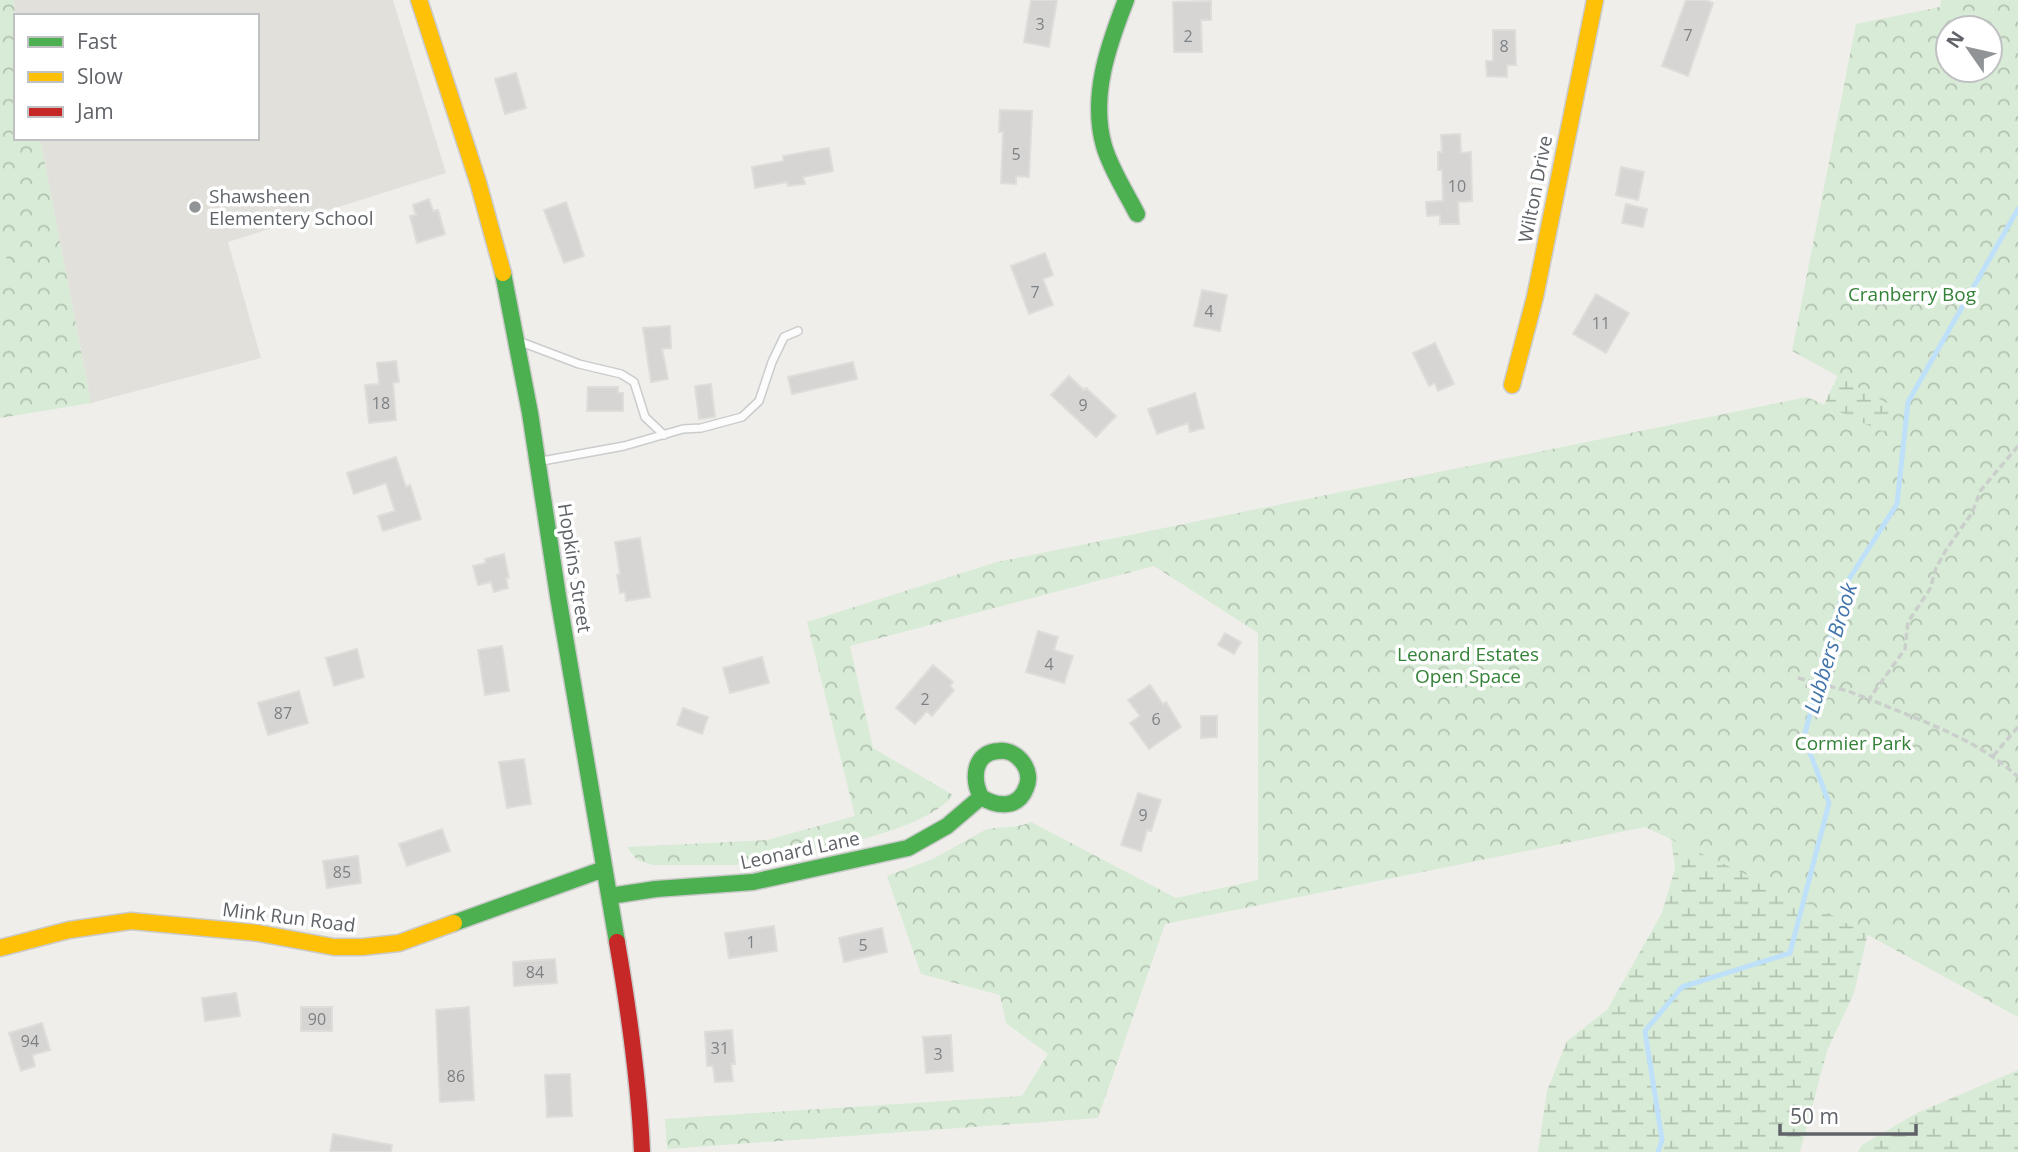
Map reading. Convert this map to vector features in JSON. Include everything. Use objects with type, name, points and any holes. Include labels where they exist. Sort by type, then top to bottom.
[{"type":"street","name":"Hopkins Street","points":[[419,0],[498,253],[517,340],[634,1044],[642,1152]]},
{"type":"street","points":[[1126,0],[1110,45],[1099,104],[1099,126],[1104,148],[1137,214]]},
{"type":"street","name":"Wilton Drive","points":[[1512,385],[1535,298],[1595,0]]},
{"type":"street","name":"Leonard Lane","points":[[610,896],[656,888],[753,882],[890,853],[938,833],[981,797]]},
{"type":"street","name":"Mink Run Road","points":[[0,948],[68,930],[131,921],[258,933],[334,947],[380,946],[399,943],[604,869]]},
{"type":"lane","points":[[537,462],[624,446],[742,417],[759,401],[784,337],[798,331]]},
{"type":"lane","points":[[517,340],[579,364],[621,374],[634,382],[645,417],[664,435]]},
{"type":"path","points":[[1869,699],[1905,649],[1908,622],[1930,589],[1936,568],[1946,550],[1972,513],[1981,489],[2018,446]]},
{"type":"path","points":[[1798,678],[1848,691],[1956,735],[2018,776]]},
{"type":"path","points":[[1993,757],[2018,727]]},
{"type":"shaded area","name":"Shawsheen Elementery School","points":[[13,0],[393,0],[446,173],[228,242],[261,358],[91,403],[40,140],[259,140],[259,14],[16,14]]},
{"type":"green space","points":[[0,0],[13,0],[16,14],[14,140],[40,140],[91,403],[0,418]]},
{"type":"green space","points":[[1941,0],[2018,0],[2018,1017],[1826,912],[1645,827],[1165,924],[1098,1118],[667,1149],[665,1119],[1022,1096],[1048,1054],[1006,1023],[1000,995],[921,974],[887,876],[933,859],[985,830],[1031,822],[1176,898],[1258,880],[1258,633],[1154,566],[850,646],[873,748],[953,795],[938,809],[917,821],[861,840],[753,863],[653,865],[637,860],[627,847],[767,840],[855,816],[807,622],[997,562],[1807,397],[1883,432],[1896,408],[1792,351],[1856,24],[1940,7]]},
{"type":"green space","points":[[2018,0],[1880,881],[1854,993],[1827,1051],[1800,1152],[1538,1152],[1547,1091],[1567,1041],[1607,1010],[1662,913],[1675,868],[1670,830],[1801,454],[1844,362],[1943,84],[2004,84],[2004,14]]},
{"type":"green space","points":[[0,223],[9,271],[0,272]]},
{"type":"green space","points":[[2018,1070],[2018,1152],[1858,1152],[1862,1145],[1917,1113]]},
{"type":"building","points":[[1031,0],[1057,0],[1049,47],[1024,42]]},
{"type":"building","points":[[1686,0],[1713,3],[1688,76],[1662,66]]},
{"type":"building","points":[[1211,1],[1211,20],[1201,20],[1202,52],[1174,52],[1173,2]]},
{"type":"building","points":[[1493,30],[1515,30],[1516,65],[1507,65],[1507,77],[1487,76],[1486,61],[1493,61]]},
{"type":"building","points":[[516,73],[526,108],[505,114],[495,79]]},
{"type":"building","points":[[1000,110],[1032,111],[1029,177],[1016,176],[1016,184],[1001,183],[1003,132],[999,132]]},
{"type":"building","points":[[1460,134],[1461,153],[1471,152],[1472,201],[1458,202],[1459,224],[1440,224],[1440,215],[1427,216],[1426,202],[1443,201],[1442,170],[1438,170],[1438,152],[1442,152],[1441,135]]},
{"type":"building","points":[[829,148],[833,171],[803,177],[805,184],[788,186],[787,182],[755,188],[752,167],[784,161],[783,156]]},
{"type":"building","points":[[1621,167],[1644,172],[1638,200],[1616,195]]},
{"type":"building","points":[[429,199],[433,211],[438,210],[445,234],[417,243],[410,216],[416,215],[413,205]]},
{"type":"building","points":[[566,202],[584,256],[564,263],[544,210]]},
{"type":"building","points":[[1626,204],[1647,209],[1643,227],[1622,223]]},
{"type":"building","points":[[1045,253],[1053,275],[1043,279],[1053,305],[1029,314],[1011,266]]},
{"type":"building","points":[[1202,290],[1227,295],[1220,331],[1194,326]]},
{"type":"building","points":[[1596,294],[1629,313],[1606,353],[1573,334]]},
{"type":"building","points":[[670,326],[671,348],[662,349],[668,379],[651,382],[643,328]]},
{"type":"building","points":[[1435,343],[1454,384],[1438,391],[1435,383],[1429,386],[1413,353]]},
{"type":"building","points":[[396,361],[399,382],[393,383],[396,420],[369,423],[365,385],[379,384],[377,363]]},
{"type":"building","points":[[853,362],[857,379],[792,394],[788,377]]},
{"type":"building","points":[[1069,376],[1116,416],[1096,437],[1051,395]]},
{"type":"building","points":[[711,384],[715,417],[699,419],[695,386]]},
{"type":"building","points":[[588,387],[618,387],[618,393],[623,393],[623,411],[587,411]]},
{"type":"building","points":[[1195,393],[1204,428],[1190,432],[1188,423],[1157,434],[1148,409]]},
{"type":"building","points":[[396,457],[406,487],[410,485],[421,519],[383,531],[378,516],[395,511],[386,483],[354,494],[347,473]]},
{"type":"building","points":[[640,538],[650,597],[626,601],[625,592],[620,593],[615,542]]},
{"type":"building","points":[[504,554],[509,578],[506,578],[508,588],[494,592],[491,582],[478,585],[473,566],[486,563],[485,559]]},
{"type":"building","points":[[1038,631],[1058,637],[1054,650],[1073,656],[1064,683],[1026,672]]},
{"type":"building","points":[[1225,633],[1241,642],[1234,654],[1218,645]]},
{"type":"building","points":[[502,646],[509,691],[485,695],[478,650]]},
{"type":"building","points":[[357,649],[364,677],[334,686],[326,658]]},
{"type":"building","points":[[762,657],[769,683],[730,693],[723,668]]},
{"type":"building","points":[[933,665],[953,682],[950,686],[954,690],[932,716],[927,711],[915,724],[896,708]]},
{"type":"building","points":[[1150,685],[1163,704],[1166,702],[1181,727],[1149,749],[1130,723],[1140,716],[1128,700]]},
{"type":"building","points":[[299,691],[308,723],[268,735],[258,703]]},
{"type":"building","points":[[683,708],[708,717],[702,734],[677,725]]},
{"type":"building","points":[[1201,716],[1217,716],[1217,737],[1201,738]]},
{"type":"building","points":[[524,759],[531,804],[507,808],[499,762]]},
{"type":"building","points":[[1138,793],[1161,800],[1141,851],[1121,845]]},
{"type":"building","points":[[442,829],[450,851],[407,866],[399,844]]},
{"type":"building","points":[[358,856],[361,883],[327,888],[323,861]]},
{"type":"building","points":[[774,926],[777,951],[729,958],[725,933]]},
{"type":"building","points":[[882,928],[887,952],[844,962],[839,938]]},
{"type":"building","points":[[555,959],[557,983],[514,986],[513,962]]},
{"type":"building","points":[[236,993],[240,1016],[205,1021],[202,998]]},
{"type":"building","points":[[301,1007],[332,1007],[332,1031],[301,1031]]},
{"type":"building","points":[[469,1007],[474,1100],[440,1102],[436,1010]]},
{"type":"building","points":[[42,1023],[50,1050],[32,1055],[35,1066],[21,1071],[9,1033]]},
{"type":"building","points":[[732,1030],[735,1064],[731,1064],[733,1081],[715,1082],[713,1066],[707,1066],[705,1032]]},
{"type":"building","points":[[951,1035],[953,1071],[926,1073],[923,1037]]},
{"type":"building","points":[[570,1074],[572,1116],[547,1117],[545,1075]]},
{"type":"building","points":[[333,1134],[392,1145],[391,1152],[330,1152]]},
{"type":"waterway","name":"Lubbers Brook","points":[[1658,1152],[1662,1140],[1645,1031],[1682,987],[1790,953],[1829,803],[1804,737],[1844,587],[1897,504],[1908,402],[2018,209]]},
{"type":"traffic: fast","points":[[1126,0],[1107,53],[1099,109],[1100,128],[1107,155],[1137,214]]},
{"type":"traffic: fast","points":[[503,273],[530,413],[617,942]]},
{"type":"traffic: fast","points":[[610,896],[656,889],[753,882],[908,848],[947,826],[981,797],[976,775],[984,756],[1006,751],[1023,762],[1028,781],[1018,800],[1000,804],[981,797]]},
{"type":"traffic: fast","points":[[454,923],[604,869]]},
{"type":"traffic: slow","points":[[419,0],[478,182],[503,273]]},
{"type":"traffic: slow","points":[[1512,385],[1535,297],[1595,0]]},
{"type":"traffic: slow","points":[[0,948],[69,930],[131,921],[258,933],[334,947],[399,943],[454,923]]},
{"type":"traffic: jam","points":[[617,942],[633,1047],[642,1152]]},
{"type":"place","name":"Shawsheen Elementery School","points":[[195,207]]},
{"type":"park label","name":"Cranberry Bog","points":[[1912,294]]},
{"type":"park label","name":"Leonard Estates Open Space","points":[[1468,665]]},
{"type":"park label","name":"Cormier Park","points":[[1853,743]]}]
